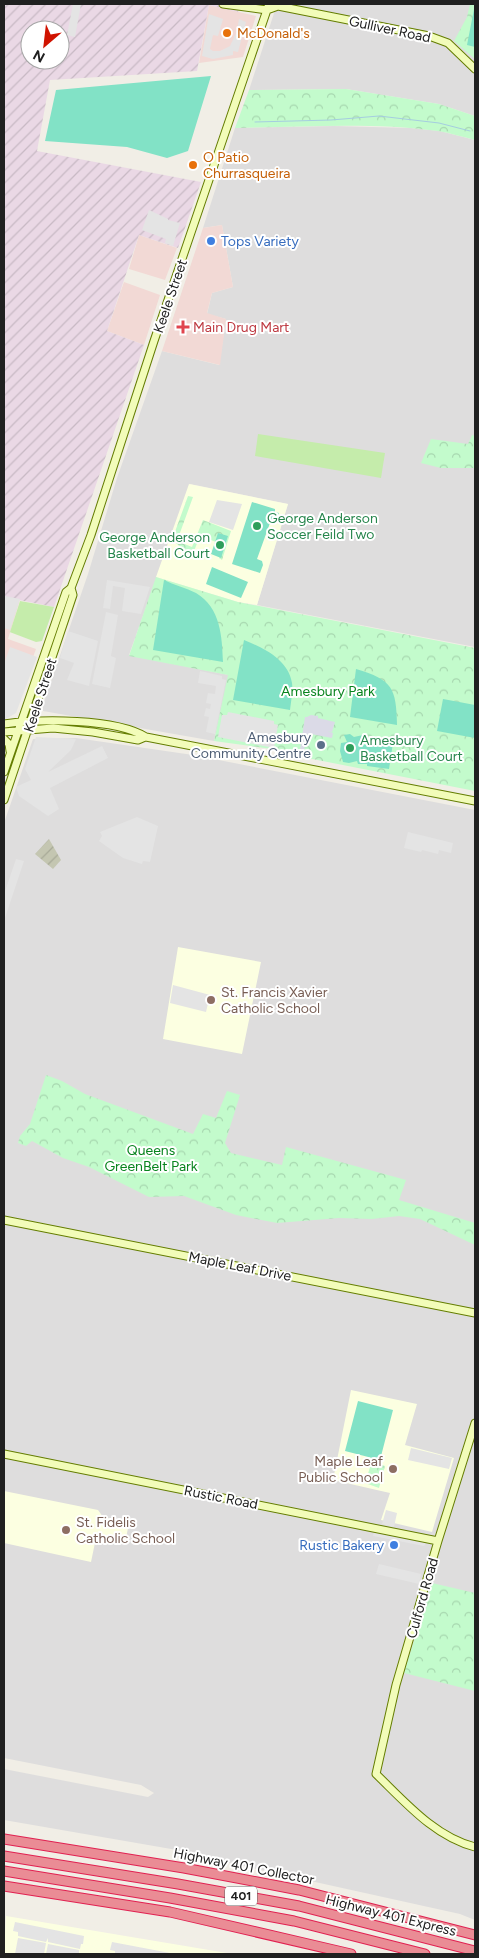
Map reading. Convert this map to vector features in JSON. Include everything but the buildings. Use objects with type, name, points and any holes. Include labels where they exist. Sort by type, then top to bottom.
[{"type":"highway","name":"Highway 401 Collector","points":[[4,1839],[184,1868],[299,1890],[475,1935]]},
{"type":"highway","name":"Highway 401 Express","points":[[4,1856],[299,1906],[475,1951]]},
{"type":"highway","name":"401","points":[[4,1871],[285,1919],[425,1954]]},
{"type":"highway","name":"401","points":[[4,1887],[170,1912],[351,1954]]},
{"type":"highway","points":[[405,1949],[416,1954]]},
{"type":"main road","name":"Gulliver Road","points":[[223,4],[278,6],[429,36],[448,44],[475,69]]},
{"type":"main road","name":"Keele Street","points":[[4,772],[66,592],[71,588],[91,535],[154,341],[268,7]]},
{"type":"main road","name":"Keele Street","points":[[4,800],[73,595],[71,588]]},
{"type":"main road","points":[[46,649],[54,652]]},
{"type":"main road","points":[[38,702],[38,712],[46,720]]},
{"type":"main road","points":[[4,724],[46,720],[100,724],[139,732],[145,737],[475,800]]},
{"type":"main road","points":[[4,732],[54,728],[93,732],[138,740],[145,737]]},
{"type":"main road","points":[[4,739],[9,744],[10,754]]},
{"type":"main road","name":"Maple Leaf Drive","points":[[4,1220],[475,1313]]},
{"type":"main road","name":"Culford Road","points":[[475,1423],[438,1541],[391,1706],[376,1774],[432,1826],[465,1844],[475,1847]]},
{"type":"main road","name":"Rustic Road","points":[[4,1454],[438,1541]]},
{"type":"shaded area","points":[[4,4],[240,4],[238,12],[209,5],[197,71],[50,80],[37,151],[201,182],[178,248],[139,235],[107,331],[144,345],[54,607],[4,597]]},
{"type":"shaded area","points":[[73,4],[81,4],[75,37],[70,36],[70,20]]},
{"type":"shaded area","points":[[277,4],[475,4],[475,116],[439,104],[346,89],[249,90]]},
{"type":"shaded area","points":[[209,5],[256,16],[243,57],[199,63]]},
{"type":"shaded area","points":[[209,14],[223,19],[218,36],[213,35],[210,49],[213,51],[220,51],[230,46],[237,31],[239,19],[246,22],[238,52],[233,51],[233,55],[213,59],[202,56]]},
{"type":"shaded area","points":[[334,126],[411,128],[440,131],[475,140],[475,647],[257,605],[288,504],[190,484],[129,655],[229,675],[214,741],[43,711],[43,705],[88,574],[117,478],[162,351],[219,365],[226,319],[207,314],[212,293],[233,287],[222,225],[203,228],[235,128]]},
{"type":"shaded area","points":[[149,210],[168,220],[180,223],[173,246],[165,243],[166,239],[142,230]]},
{"type":"shaded area","points":[[222,225],[233,287],[212,293],[207,313],[226,319],[220,365],[162,351],[203,228]]},
{"type":"shaded area","points":[[139,235],[177,248],[165,280],[129,269]]},
{"type":"shaded area","points":[[124,282],[160,295],[144,345],[107,331]]},
{"type":"shaded area","points":[[189,484],[288,504],[257,605],[238,602],[156,577]]},
{"type":"shaded area","points":[[217,500],[242,504],[233,530],[209,522]]},
{"type":"shaded area","points":[[107,580],[150,587],[141,614],[122,611],[125,588],[113,586],[110,609],[103,608]]},
{"type":"shaded area","points":[[5,596],[20,599],[10,630],[4,628]]},
{"type":"shaded area","points":[[4,597],[20,599],[8,639],[36,649],[11,716],[4,716]]},
{"type":"shaded area","points":[[106,612],[118,615],[111,656],[116,658],[110,688],[92,684]]},
{"type":"shaded area","points":[[68,631],[98,641],[89,686],[67,680],[74,663],[60,658]]},
{"type":"shaded area","points":[[10,647],[37,657],[16,713],[4,720],[4,664]]},
{"type":"shaded area","points":[[200,671],[222,676],[222,679],[226,680],[215,734],[206,732],[209,717],[204,716],[206,708],[210,709],[211,704],[206,703],[208,693],[215,694],[216,686],[198,683]]},
{"type":"shaded area","points":[[228,712],[274,721],[274,724],[278,725],[274,748],[218,737],[222,715],[227,715]]},
{"type":"shaded area","points":[[311,715],[335,722],[332,732],[328,731],[333,733],[332,738],[307,735],[303,757],[299,756],[305,717]]},
{"type":"shaded area","points":[[36,737],[76,739],[71,750],[48,772],[102,746],[108,758],[50,788],[59,809],[48,816],[19,796],[16,787],[31,780],[25,769]]},
{"type":"shaded area","points":[[76,738],[193,755],[475,810],[475,1920],[460,1914],[177,1850],[4,1820],[4,1769],[148,1797],[154,1793],[141,1785],[4,1758],[4,823],[33,739]]},
{"type":"shaded area","points":[[137,817],[158,826],[150,862],[143,861],[142,864],[123,858],[99,841],[102,836],[100,832]]},
{"type":"shaded area","points":[[408,832],[453,843],[451,853],[439,850],[438,854],[404,848]]},
{"type":"shaded area","points":[[49,839],[61,860],[53,869],[35,854]]},
{"type":"shaded area","points":[[16,859],[24,861],[4,921],[4,894]]},
{"type":"shaded area","name":"St. Francis Xavier Catholic School","points":[[178,947],[261,962],[242,1054],[163,1039]]},
{"type":"shaded area","points":[[173,985],[210,995],[206,1012],[170,1003]]},
{"type":"shaded area","name":"Maple Leaf Public School","points":[[351,1390],[417,1404],[405,1445],[454,1458],[432,1532],[381,1520],[390,1493],[333,1480]]},
{"type":"shaded area","points":[[411,1448],[452,1458],[449,1469],[408,1460]]},
{"type":"shaded area","name":"St. Fidelis Catholic School","points":[[4,1491],[98,1510],[103,1517],[129,1523],[125,1543],[96,1538],[91,1562],[4,1543]]},
{"type":"shaded area","points":[[386,1510],[397,1513],[394,1527],[382,1524]]},
{"type":"shaded area","points":[[374,1532],[427,1542],[424,1546],[373,1536]]},
{"type":"shaded area","points":[[379,1564],[421,1574],[419,1584],[376,1574]]},
{"type":"shaded area","points":[[6,1916],[233,1954],[4,1954]]},
{"type":"shaded area","points":[[15,1922],[84,1936],[83,1944],[81,1944],[80,1949],[48,1942],[48,1938],[46,1942],[18,1936],[18,1932],[13,1931]]},
{"type":"shaded area","points":[[18,1938],[46,1943],[44,1954],[15,1954]]},
{"type":"shaded area","points":[[112,1942],[170,1954],[115,1954],[115,1951],[110,1950]]},
{"type":"shaded area","points":[[48,1944],[79,1950],[79,1954],[46,1954]]},
{"type":"green space","points":[[470,4],[475,4],[475,59],[454,41],[467,17]]},
{"type":"green space","points":[[475,4],[475,47],[467,45]]},
{"type":"green space","points":[[211,76],[188,151],[167,158],[127,147],[45,141],[56,90]]},
{"type":"green space","points":[[346,89],[439,104],[475,116],[475,140],[438,131],[413,128],[337,126],[235,128],[249,90]]},
{"type":"green space","points":[[258,434],[385,453],[381,478],[255,456]]},
{"type":"green space","points":[[472,435],[475,436],[475,468],[441,468],[421,463],[431,439],[468,444]]},
{"type":"green space","points":[[188,496],[193,497],[177,541],[192,547],[203,520],[231,531],[222,560],[219,558],[224,545],[200,536],[192,556],[172,540]]},
{"type":"green space","name":"George Anderson Soccer Feild Two","points":[[252,502],[275,509],[275,512],[279,513],[276,520],[270,523],[257,559],[262,561],[263,565],[260,573],[232,564]]},
{"type":"green space","name":"George Anderson Basketball Court","points":[[218,533],[228,536],[221,558],[211,554]]},
{"type":"green space","points":[[212,567],[248,582],[241,598],[206,584]]},
{"type":"green space","name":"Amesbury Park","points":[[156,577],[238,602],[475,648],[475,791],[292,755],[293,752],[214,741],[228,675],[129,656]]},
{"type":"green space","points":[[164,580],[196,593],[211,607],[221,633],[223,662],[153,650]]},
{"type":"green space","points":[[20,601],[54,607],[42,641],[36,642],[7,631],[10,632]]},
{"type":"green space","points":[[244,640],[274,656],[285,667],[292,683],[290,710],[233,700]]},
{"type":"green space","points":[[356,669],[378,677],[390,687],[395,702],[397,725],[350,717]]},
{"type":"green space","points":[[443,699],[475,705],[475,738],[437,731]]},
{"type":"green space","points":[[350,734],[354,737],[363,735],[365,741],[362,744],[370,746],[371,739],[393,743],[389,769],[358,764],[357,761],[343,762],[340,751],[341,743],[347,742],[344,735]]},
{"type":"green space","name":"Queens GreenBelt Park","points":[[46,1075],[62,1081],[85,1094],[193,1134],[203,1114],[216,1118],[227,1091],[240,1095],[225,1143],[231,1153],[282,1165],[286,1147],[406,1180],[399,1200],[475,1223],[475,1245],[420,1219],[399,1216],[277,1223],[236,1215],[184,1196],[149,1197],[89,1167],[63,1158],[32,1141],[26,1146],[18,1143],[20,1136],[30,1124]]},
{"type":"green space","points":[[358,1401],[393,1410],[380,1460],[345,1451]]},
{"type":"green space","points":[[372,1461],[385,1466],[379,1488],[365,1483]]},
{"type":"green space","points":[[432,1583],[475,1593],[475,1691],[404,1673]]},
{"type":"waterway","points":[[255,122],[331,120],[379,116],[439,123],[470,131]]},
{"type":"place","name":"McDonald's","points":[[227,33]]},
{"type":"place","name":"O Patio Churrasqueira","points":[[193,165]]},
{"type":"place","name":"Tops Variety","points":[[211,241]]},
{"type":"place","name":"Main Drug Mart","points":[[183,327]]},
{"type":"place","name":"George Anderson Soccer Feild Two","points":[[257,526]]},
{"type":"place","name":"George Anderson Basketball Court","points":[[220,545]]},
{"type":"place","name":"Amesbury Community Centre","points":[[321,745]]},
{"type":"place","name":"Amesbury Basketball Court","points":[[350,748]]},
{"type":"place","name":"St. Francis Xavier Catholic School","points":[[211,1000]]},
{"type":"place","name":"Maple Leaf Public School","points":[[393,1469]]},
{"type":"place","name":"St. Fidelis Catholic School","points":[[66,1530]]},
{"type":"place","name":"Rustic Bakery","points":[[394,1545]]}]
